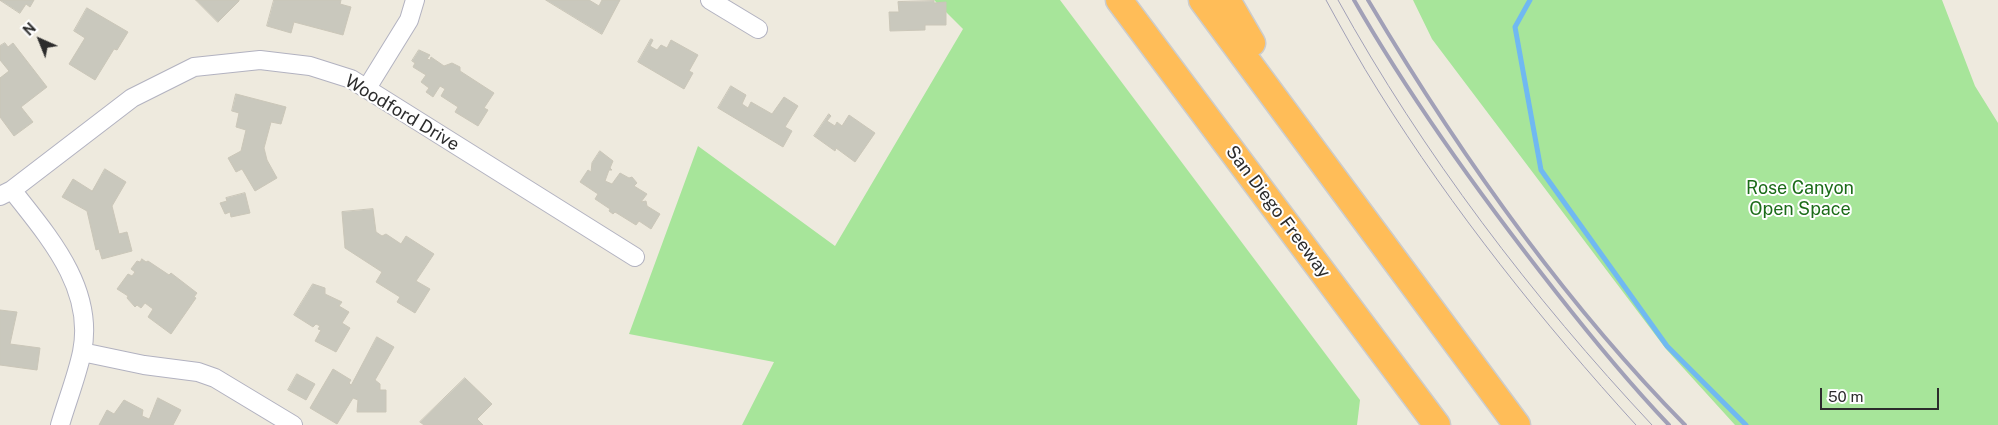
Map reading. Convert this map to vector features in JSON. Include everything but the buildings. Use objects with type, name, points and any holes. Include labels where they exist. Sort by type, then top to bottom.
[{"type":"highway","name":"San Diego Freeway","points":[[1119,0],[1437,425]]},
{"type":"highway","points":[[1202,0],[1517,425]]},
{"type":"highway","points":[[1227,0],[1246,34],[1413,286]]},
{"type":"street","points":[[367,88],[409,20],[415,0]]},
{"type":"street","points":[[710,0],[758,28]]},
{"type":"street","name":"Woodford Drive","points":[[6,193],[132,98],[194,67],[260,60],[310,66],[351,79],[635,257]]},
{"type":"street","points":[[6,193],[58,250],[80,294],[84,334],[82,352],[60,425]]},
{"type":"street","points":[[82,352],[144,365],[198,372],[215,378],[293,425]]},
{"type":"green space","points":[[934,0],[1060,0],[1360,400],[1357,425],[742,425],[774,362],[629,334],[698,146],[835,246],[963,29]]},
{"type":"green space","name":"Rose Canyon Open Space","points":[[1413,0],[1942,0],[1975,86],[1998,123],[1998,425],[1735,425],[1666,349],[1432,39]]},
{"type":"waterway","points":[[1530,0],[1515,27],[1541,170],[1667,346],[1746,425]]},
{"type":"tram line","points":[[1326,0],[1358,58],[1407,136],[1468,222],[1533,306],[1636,425]]},
{"type":"tram line","points":[[1338,0],[1406,113],[1482,222],[1564,326],[1652,425]]},
{"type":"railway","points":[[1354,0],[1400,76],[1502,222],[1597,343],[1669,425]]},
{"type":"railway","points":[[1368,0],[1438,113],[1514,222],[1596,327],[1639,377],[1685,425]]}]
